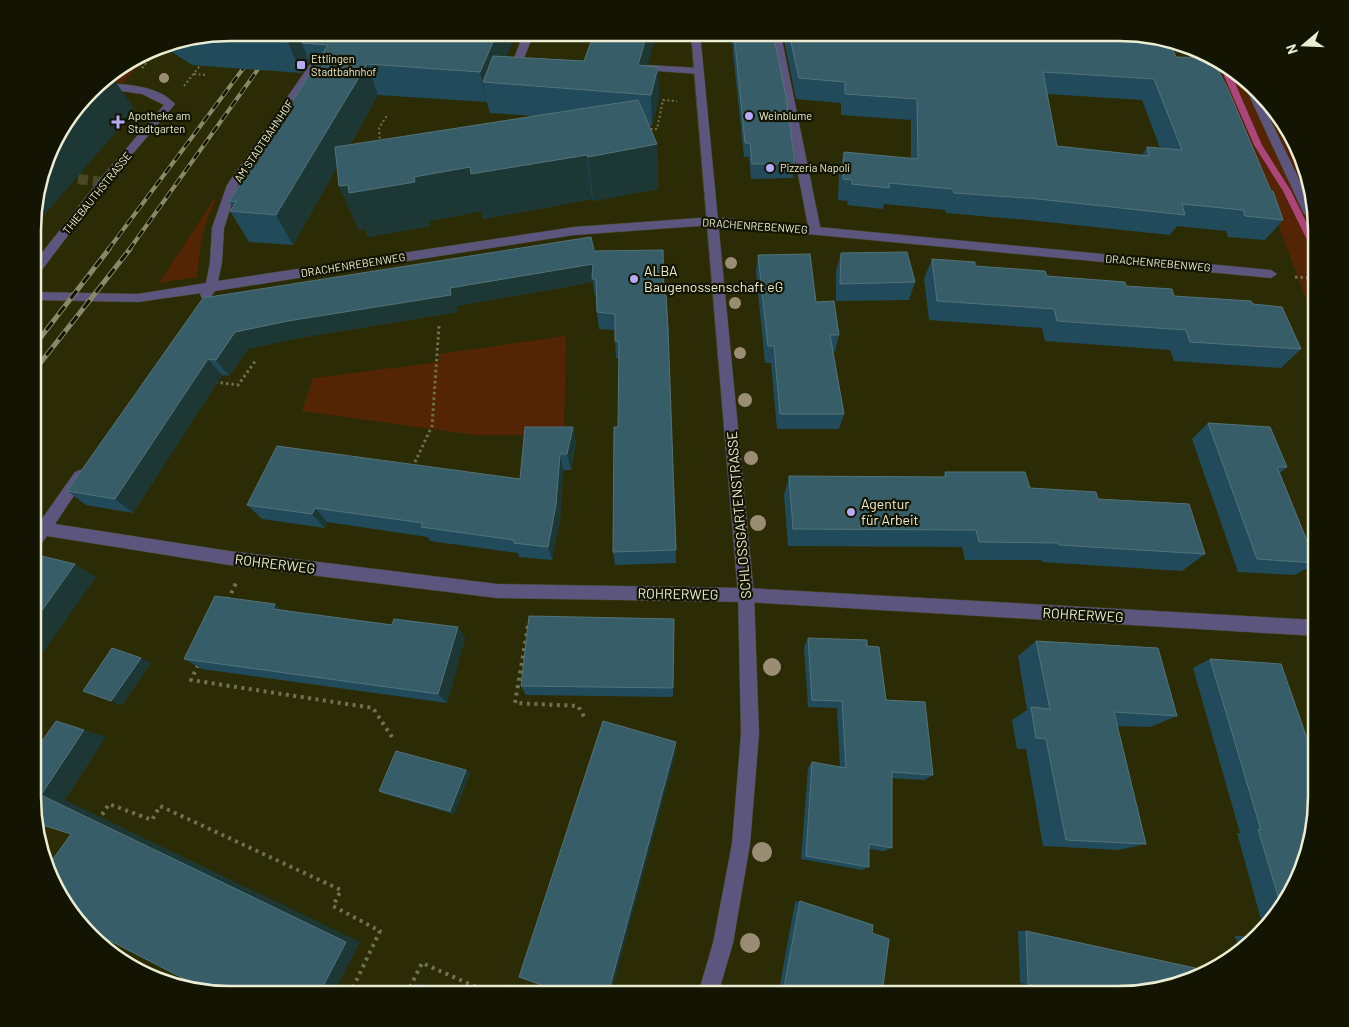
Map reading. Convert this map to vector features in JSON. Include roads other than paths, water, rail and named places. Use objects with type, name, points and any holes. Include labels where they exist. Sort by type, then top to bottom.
[{"type":"street","name":"AM STADTBAHNHOF","points":[[212,288],[218,228],[233,186],[330,41]]},
{"type":"street","points":[[526,41],[518,61],[546,62]]},
{"type":"street","name":"SCHLOSSGARTENSTRASSE","points":[[696,41],[714,221],[746,595],[750,734],[741,844],[723,943],[710,986]]},
{"type":"street","points":[[777,41],[815,231]]},
{"type":"street","points":[[1182,62],[1208,65]]},
{"type":"street","points":[[647,68],[699,71]]},
{"type":"street","name":"THIEBAUTHSTRASSE","points":[[41,263],[103,182],[170,104],[156,94],[108,86]]},
{"type":"street","points":[[1258,103],[1306,206]]},
{"type":"street","name":"DRACHENREBENWEG","points":[[41,296],[138,298],[574,231],[714,221],[1271,274]]},
{"type":"street","points":[[201,303],[212,288]]},
{"type":"street","points":[[41,533],[87,467]]},
{"type":"street","name":"ROHRERWEG","points":[[44,529],[247,560],[448,587],[497,591],[746,595],[1308,628]]},
{"type":"waterway","points":[[1228,76],[1258,145],[1287,191],[1308,234]]},
{"type":"tunnel","points":[[78,179],[103,182]]},
{"type":"railway","points":[[108,250],[251,58]]},
{"type":"railway","points":[[129,250],[266,58]]},
{"type":"railway","points":[[41,337],[109,249]]},
{"type":"railway","points":[[41,362],[130,249]]},
{"type":"place","name":"Ettlingen Stadtbahnhof","points":[[301,65]]},
{"type":"place","name":"Weinblume","points":[[749,116]]},
{"type":"place","name":"Apotheke am Stadtgarten","points":[[118,122]]},
{"type":"place","name":"Pizzeria Napoli","points":[[770,168]]},
{"type":"place","name":"ALBA Baugenossenschaft eG","points":[[634,279]]},
{"type":"place","name":"Agentur für Arbeit","points":[[851,512]]}]
